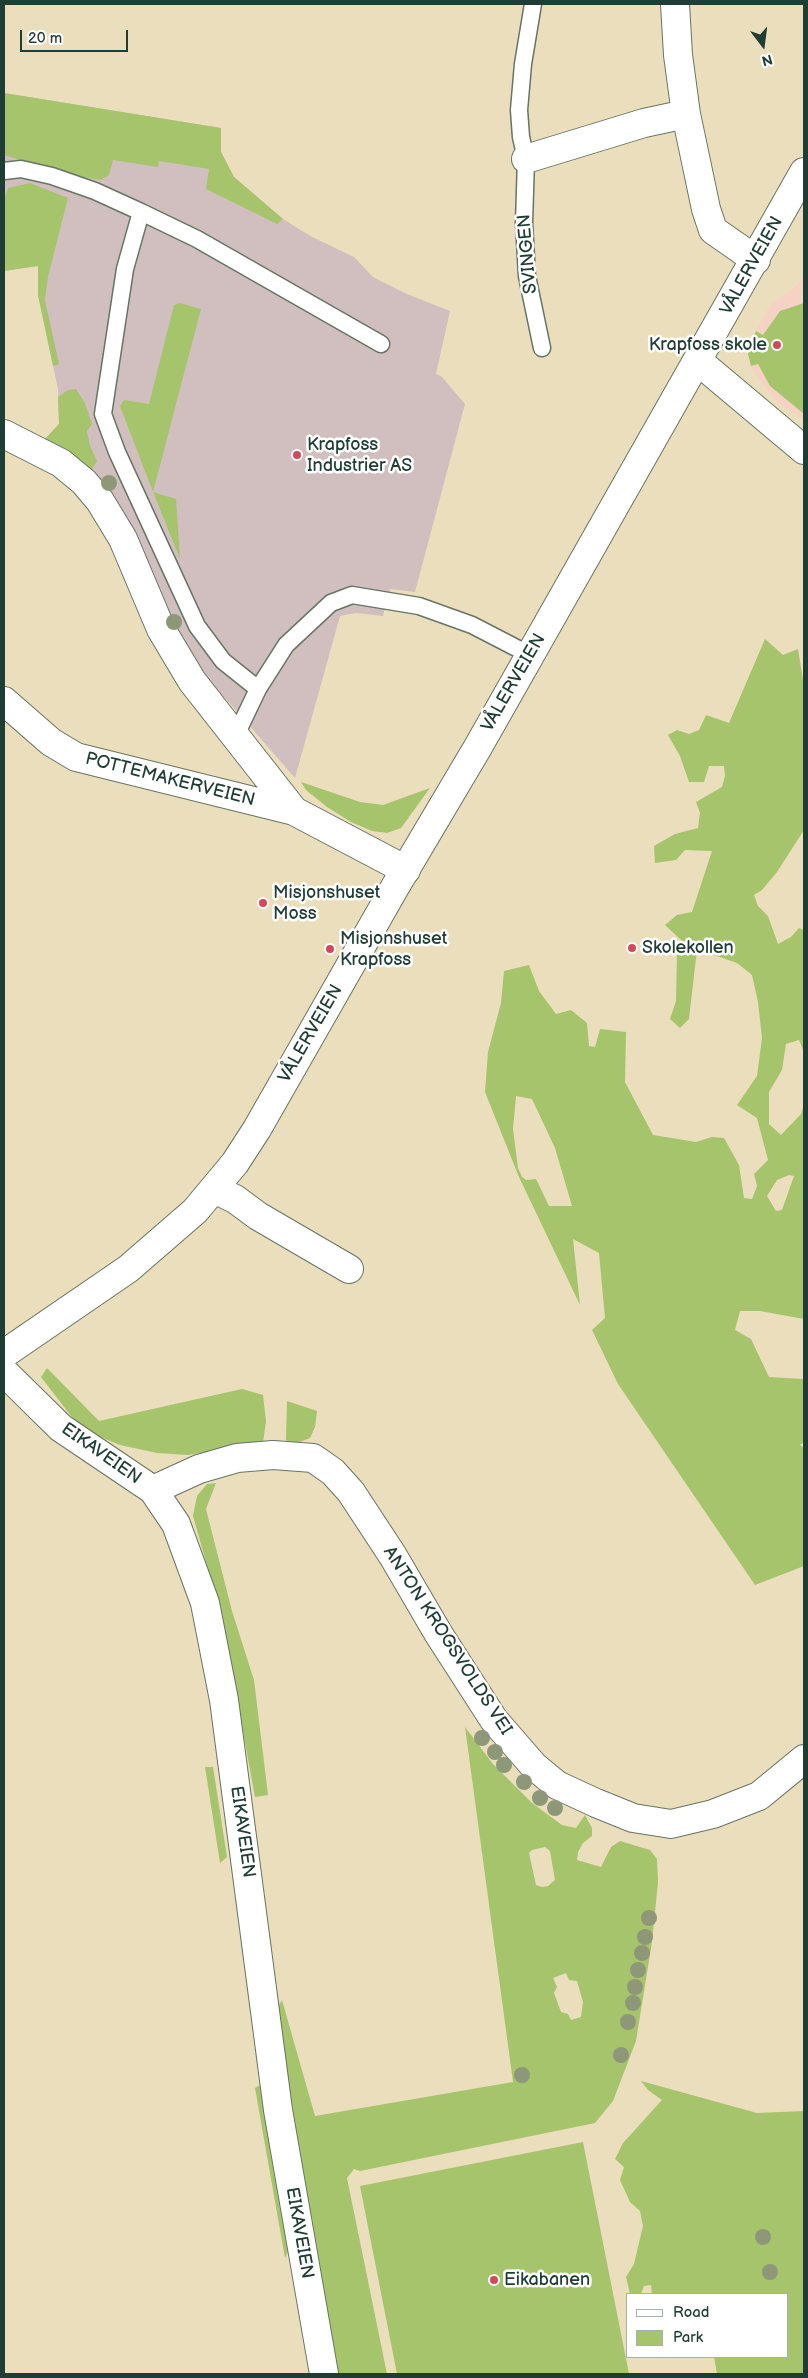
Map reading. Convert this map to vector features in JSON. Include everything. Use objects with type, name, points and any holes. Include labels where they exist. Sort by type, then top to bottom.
[{"type":"street","points":[[675,4],[678,55],[686,114],[712,230],[756,260]]},
{"type":"street","points":[[526,159],[644,123],[686,114]]},
{"type":"street","name":"VÅLERVEIEN","points":[[4,1354],[128,1269],[195,1211],[214,1189],[257,1129],[756,260],[804,172]]},
{"type":"street","points":[[698,361],[804,450]]},
{"type":"street","points":[[4,434],[61,463],[84,482],[100,500],[123,539],[161,628],[192,681],[294,811],[406,870]]},
{"type":"street","name":"POTTEMAKERVEIEN","points":[[4,701],[51,742],[76,758],[294,811]]},
{"type":"street","points":[[214,1189],[349,1269]]},
{"type":"street","name":"EIKAVEIEN","points":[[4,1372],[61,1428],[153,1490],[176,1524],[205,1603],[215,1647],[251,1898],[278,2110],[324,2374]]},
{"type":"street","name":"ANTON KROGSVOLDS VEI","points":[[153,1490],[199,1469],[236,1458],[264,1456],[313,1458],[333,1472],[351,1492],[388,1548],[438,1633],[494,1720],[534,1766],[557,1785],[596,1803],[633,1818],[670,1824],[713,1814],[760,1796],[804,1759]]},
{"type":"lane","name":"SVINGEN","points":[[534,4],[519,110],[521,137],[526,159],[524,223],[527,276],[542,348]]},
{"type":"lane","points":[[4,171],[21,169],[52,176],[95,191],[141,212],[197,239],[381,344]]},
{"type":"lane","points":[[141,212],[125,269],[102,414],[117,452],[197,626],[223,661],[258,689]]},
{"type":"lane","points":[[236,736],[258,689],[292,639],[330,603],[352,595],[419,606],[472,625],[530,655]]},
{"type":"shaded area","points":[[4,93],[221,128],[221,152],[234,177],[283,219],[312,237],[354,257],[373,277],[407,294],[450,311],[436,374],[441,376],[465,404],[415,592],[390,589],[383,616],[356,613],[340,616],[295,778],[226,699],[209,684],[45,439],[59,424],[58,389],[38,295],[38,266],[4,271]]},
{"type":"shaded area","name":"Krapfoss skole","points":[[804,275],[804,420],[777,402],[752,370],[748,354],[751,341],[769,306],[799,283]]},
{"type":"green space","points":[[4,93],[221,128],[221,152],[234,177],[283,219],[277,224],[206,189],[209,169],[159,161],[158,167],[113,160],[109,175],[101,180],[66,174],[4,155]]},
{"type":"green space","points":[[30,183],[68,198],[48,277],[45,300],[59,364],[53,366],[38,295],[38,266],[4,271],[4,200],[8,188]]},
{"type":"green space","points":[[180,303],[201,309],[153,492],[120,406],[124,400],[149,404],[174,305]]},
{"type":"green space","name":"Krapfoss skole","points":[[804,303],[804,414],[770,386],[758,364],[751,366],[748,354],[749,350],[756,352],[759,344],[759,340],[753,338],[756,331],[763,335],[780,311]]},
{"type":"green space","points":[[76,389],[85,403],[92,424],[87,431],[90,446],[97,461],[90,472],[45,439],[59,424],[58,397],[68,390]]},
{"type":"green space","points":[[153,492],[176,499],[180,559]]},
{"type":"green space","points":[[765,639],[783,655],[798,649],[804,686],[804,830],[777,872],[762,890],[754,895],[758,906],[768,916],[778,944],[791,937],[799,928],[804,930],[804,1052],[799,1040],[786,1044],[782,1070],[769,1092],[769,1124],[781,1135],[801,1114],[804,1104],[804,1319],[760,1311],[740,1311],[735,1330],[751,1339],[769,1377],[804,1379],[804,1442],[800,1445],[804,1448],[804,1566],[755,1585],[618,1384],[592,1330],[605,1318],[599,1253],[573,1239],[580,1305],[519,1177],[485,1092],[488,1052],[501,1003],[504,971],[529,965],[539,991],[556,1014],[571,1010],[587,1023],[589,1046],[595,1047],[600,1029],[626,1032],[625,1082],[653,1135],[696,1142],[712,1137],[724,1138],[739,1165],[744,1198],[752,1199],[757,1186],[754,1174],[768,1160],[757,1118],[737,1105],[757,1076],[762,1038],[758,1002],[752,975],[737,963],[697,949],[689,1019],[680,1028],[670,1019],[676,1001],[677,952],[681,940],[665,925],[677,915],[692,912],[712,851],[685,850],[676,860],[655,863],[654,846],[675,834],[698,828],[700,813],[696,802],[722,787],[725,776],[724,766],[709,766],[704,782],[689,782],[680,756],[668,735],[677,730],[689,734],[699,730],[706,715],[729,723]],"holes":[[[516,1096],[532,1099],[555,1148],[572,1206],[549,1206],[536,1179],[526,1180],[522,1177],[518,1168],[513,1129]],[[789,1175],[794,1176],[782,1210],[776,1211],[767,1196],[777,1180]]]},
{"type":"green space","points":[[301,782],[360,802],[383,805],[430,788],[401,828],[387,833],[372,831],[351,822],[327,807],[306,790]]},
{"type":"green space","points":[[47,1368],[99,1421],[242,1389],[263,1395],[266,1421],[263,1443],[188,1455],[157,1453],[120,1445],[88,1432],[71,1416],[41,1377]]},
{"type":"green space","points":[[287,1401],[317,1411],[315,1427],[310,1438],[292,1445],[286,1440]]},
{"type":"green space","points":[[216,1483],[206,1509],[232,1611],[254,1680],[268,1795],[255,1797],[223,1622],[193,1516],[197,1496],[207,1484]]},
{"type":"green space","points":[[465,1727],[493,1764],[532,1803],[562,1825],[576,1828],[585,1815],[592,1828],[592,1836],[583,1843],[578,1852],[577,1860],[601,1867],[611,1847],[620,1841],[650,1850],[657,1859],[658,1882],[652,1942],[636,2041],[613,2101],[595,2123],[360,2171],[354,2169],[347,2178],[387,2374],[338,2374],[289,2108],[276,2010],[282,2000],[315,2116],[513,2082]],"holes":[[[545,1847],[550,1851],[555,1880],[548,1886],[542,1887],[536,1885],[529,1853],[532,1850]],[[566,1973],[569,1980],[577,1981],[583,2002],[581,2017],[571,2020],[568,2014],[561,2012],[554,1993],[557,1987],[553,1978]]]},
{"type":"green space","points":[[205,1767],[213,1767],[227,1857],[220,1863]]},
{"type":"green space","points":[[641,2081],[757,2113],[804,2111],[804,2374],[717,2374],[714,2358],[788,2358],[788,2293],[652,2293],[651,2285],[644,2286],[641,2293],[630,2293],[626,2277],[634,2264],[643,2226],[640,2211],[630,2202],[620,2180],[624,2167],[615,2159],[623,2143],[662,2100],[648,2090]]},
{"type":"green space","points":[[260,2085],[289,2250],[285,2258],[255,2088]]},
{"type":"green space","name":"Eikabanen","points":[[583,2142],[629,2374],[397,2374],[360,2186]]},
{"type":"place","name":"Krapfoss skole","points":[[777,345]]},
{"type":"place","name":"Krapfoss Industrier AS","points":[[297,455]]},
{"type":"place","name":"Misjonshuset Moss","points":[[263,903]]},
{"type":"place","name":"Skolekollen","points":[[632,948]]},
{"type":"place","name":"Misjonshuset Krapfoss","points":[[330,949]]},
{"type":"place","name":"Eikabanen","points":[[494,2280]]}]
